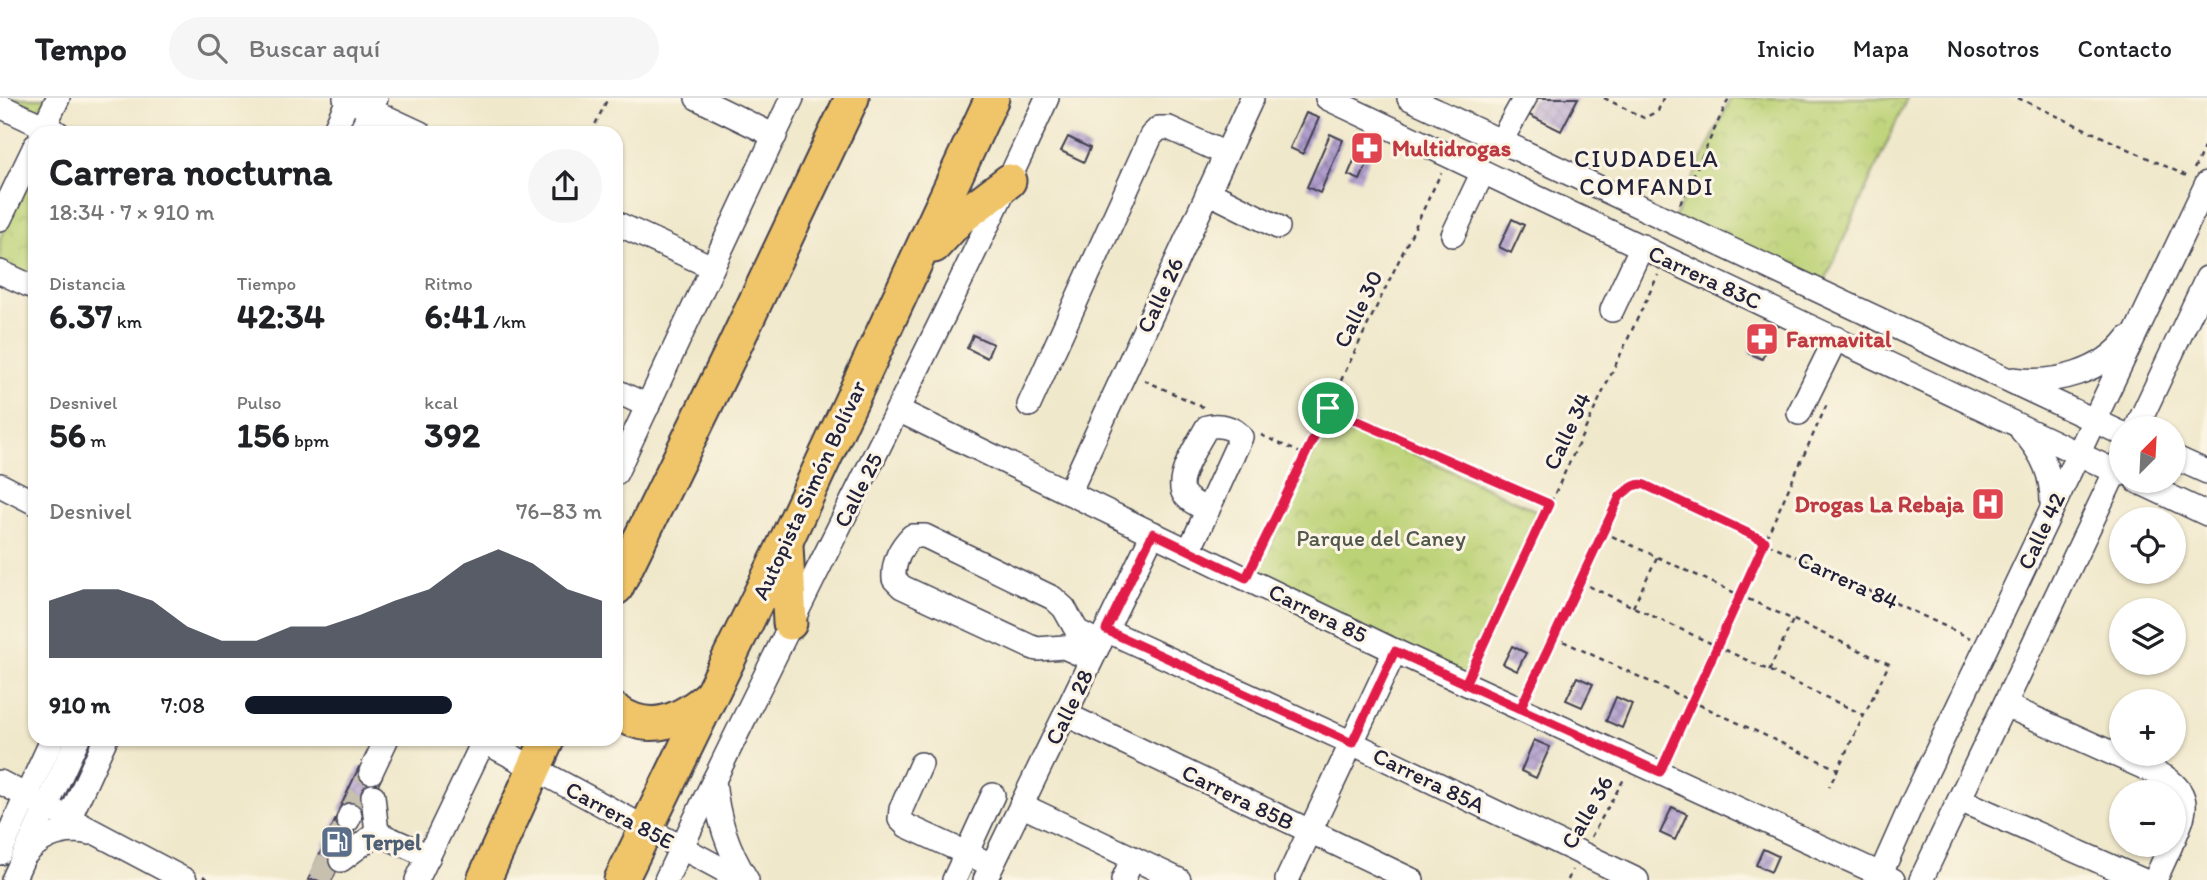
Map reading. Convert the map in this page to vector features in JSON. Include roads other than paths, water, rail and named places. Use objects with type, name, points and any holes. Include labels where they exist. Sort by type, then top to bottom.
[{"type":"highway","points":[[623,574],[852,98]]},
{"type":"highway","name":"Autopista Simón Bolívar","points":[[621,880],[905,289],[984,107]]},
{"type":"highway","points":[[905,289],[938,241],[960,218],[1009,180]]},
{"type":"highway","points":[[786,541],[790,623]]},
{"type":"highway","points":[[623,714],[639,721],[670,722],[690,713],[713,692]]},
{"type":"highway","points":[[484,880],[545,746]]},
{"type":"street","points":[[48,126],[58,98]]},
{"type":"street","points":[[697,98],[775,136]]},
{"type":"street","points":[[623,458],[792,98]]},
{"type":"street","name":"Calle 25","points":[[666,880],[790,623],[898,410],[1047,98]]},
{"type":"street","name":"Calle 26","points":[[1069,493],[1252,98]]},
{"type":"street","name":"Carrera 83C","points":[[1327,98],[2078,454],[2109,465]]},
{"type":"street","name":"Carrera 83C","points":[[1409,98],[2109,427]]},
{"type":"street","points":[[1501,141],[1525,98]]},
{"type":"street","points":[[336,126],[348,99],[373,104],[409,126]]},
{"type":"street","points":[[363,126],[373,104]]},
{"type":"street","points":[[0,106],[31,126]]},
{"type":"street","points":[[1029,405],[1151,136],[1159,128],[1168,128],[1226,154]]},
{"type":"street","points":[[0,219],[28,167]]},
{"type":"street","points":[[1453,234],[1483,172]]},
{"type":"street","name":"Calle 42","points":[[1884,878],[1913,799],[2142,318],[2198,180]]},
{"type":"street","points":[[1208,192],[1278,227]]},
{"type":"street","points":[[1612,310],[1636,244],[1650,232],[1652,221],[1646,211]]},
{"type":"street","points":[[623,226],[712,267]]},
{"type":"street","points":[[1707,278],[1702,271],[1703,257],[1713,248],[1722,247]]},
{"type":"street","points":[[0,272],[28,285]]},
{"type":"street","points":[[2142,416],[2207,278]]},
{"type":"street","points":[[1989,372],[2017,379],[2047,380],[2076,374],[2102,361],[2125,342],[2142,318]]},
{"type":"street","points":[[1799,413],[1836,338]]},
{"type":"street","points":[[623,394],[648,406]]},
{"type":"street","name":"Carrera 85","points":[[898,410],[1395,651],[1884,878]]},
{"type":"street","points":[[2008,421],[2022,431],[2044,459],[2052,492],[2052,509]]},
{"type":"street","points":[[2186,462],[2207,472]]},
{"type":"street","points":[[0,485],[28,499]]},
{"type":"street","name":"Calle 42","points":[[1922,880],[2109,489]]},
{"type":"street","points":[[2165,494],[2207,514]]},
{"type":"street","points":[[1189,551],[1208,510]]},
{"type":"street","name":"Calle 28","points":[[989,872],[1153,533]]},
{"type":"street","points":[[912,536],[925,536],[1053,598],[1064,608],[1077,631],[1099,644],[1037,649],[902,587],[894,579],[893,568],[904,544],[912,536]]},
{"type":"street","name":"Carrera 85A","points":[[1099,644],[1352,743],[1637,880]]},
{"type":"street","points":[[1287,880],[1395,651]]},
{"type":"street","points":[[2005,705],[2169,780]]},
{"type":"street","name":"Carrera 85B","points":[[1065,714],[1412,880]]},
{"type":"street","points":[[13,880],[24,856],[51,746]]},
{"type":"street","points":[[0,853],[74,746]]},
{"type":"street","points":[[69,819],[102,746]]},
{"type":"street","points":[[372,772],[383,746]]},
{"type":"street","points":[[417,880],[479,746]]},
{"type":"street","name":"Carrera 85E","points":[[493,746],[742,880]]},
{"type":"street","points":[[921,764],[901,809],[900,819],[907,826],[967,853],[989,872]]},
{"type":"street","points":[[714,780],[721,827],[747,880]]},
{"type":"street","points":[[0,782],[185,880]]},
{"type":"street","points":[[954,880],[993,795]]},
{"type":"street","points":[[373,796],[377,833]]},
{"type":"street","points":[[1960,800],[2142,880]]},
{"type":"street","points":[[1021,805],[1173,879]]},
{"type":"street","points":[[24,856],[36,844],[60,833],[86,832],[102,837]]},
{"type":"street","points":[[377,833],[429,856]]},
{"type":"street","points":[[341,860],[377,833]]},
{"type":"street","points":[[2155,880],[2166,857]]},
{"type":"street","points":[[1123,880],[1133,858]]},
{"type":"tunnel","points":[[350,815],[371,772]]},
{"type":"tunnel","points":[[319,880],[348,820]]},
{"type":"place","name":"Multidrogas","points":[[1367,148]]},
{"type":"place","name":"Farmavital","points":[[1762,339]]},
{"type":"place","name":"Drogas La Rebaja","points":[[1988,504]]},
{"type":"place","name":"Terpel","points":[[337,842]]},
{"type":"district","name":"CIUDADELA COMFANDI","points":[[1647,172]]},
{"type":"park label","name":"Parque del Caney","points":[[1381,538]]}]
